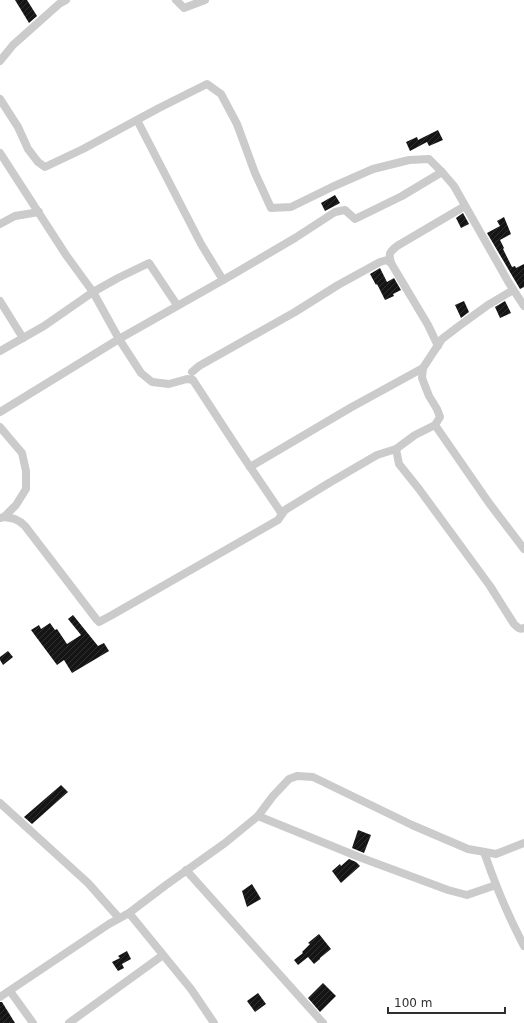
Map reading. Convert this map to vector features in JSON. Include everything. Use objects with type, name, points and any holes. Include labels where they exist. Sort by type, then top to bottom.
[{"type":"street","points":[[0,61],[12,45],[59,4],[66,0]]},
{"type":"street","points":[[176,0],[184,8],[205,0]]},
{"type":"street","points":[[0,99],[18,128],[28,149],[38,162],[45,167],[207,84],[221,94],[237,124],[255,173],[272,208],[291,207],[373,169],[409,160],[429,159],[454,186],[513,290],[524,306]]},
{"type":"street","points":[[137,120],[200,244],[223,280]]},
{"type":"street","points":[[1,155],[66,255],[93,292],[119,339],[141,373],[152,382],[169,384],[187,379],[193,380],[282,514]]},
{"type":"street","points":[[0,412],[119,339],[295,238],[334,212],[345,210],[355,219],[402,196],[442,172]]},
{"type":"street","points":[[438,346],[428,325],[391,263],[389,256],[390,252],[398,246],[465,206]]},
{"type":"street","points":[[0,224],[15,216],[39,212]]},
{"type":"street","points":[[192,372],[199,366],[373,266],[386,260],[391,263]]},
{"type":"street","points":[[0,351],[44,326],[93,292],[149,263],[177,305]]},
{"type":"street","points":[[250,467],[350,408],[423,368],[442,339],[488,305],[513,290]]},
{"type":"street","points":[[0,301],[23,338]]},
{"type":"street","points":[[2,518],[14,518],[19,520],[25,526],[99,622],[278,520],[285,510],[329,482],[377,455],[396,449],[415,435],[435,425],[440,417],[422,378],[423,368]]},
{"type":"street","points":[[435,425],[489,503],[524,549]]},
{"type":"street","points":[[0,428],[22,453],[26,471],[26,489],[16,505],[2,518]]},
{"type":"street","points":[[396,449],[399,464],[490,586],[514,624],[518,628],[524,628]]},
{"type":"street","points":[[0,997],[109,924],[129,913],[225,843],[258,816],[273,796],[289,779],[297,776],[313,777],[412,825],[468,849],[496,854],[524,843]]},
{"type":"street","points":[[0,803],[88,883],[119,918]]},
{"type":"street","points":[[258,816],[359,857],[448,890],[467,894],[496,885]]},
{"type":"street","points":[[484,852],[496,885],[524,946]]},
{"type":"street","points":[[186,870],[323,1023]]},
{"type":"street","points":[[129,913],[191,989],[214,1023]]},
{"type":"street","points":[[69,1023],[163,954]]},
{"type":"street","points":[[10,991],[33,1023]]},
{"type":"building","points":[[15,0],[27,0],[37,16],[29,23]]},
{"type":"building","points":[[438,130],[443,140],[429,146],[427,142],[410,151],[406,142],[417,137],[418,140]]},
{"type":"building","points":[[335,195],[340,203],[325,211],[321,203]]},
{"type":"building","points":[[463,213],[469,224],[461,228],[456,218]]},
{"type":"building","points":[[504,217],[511,234],[500,240],[504,248],[503,249],[512,267],[515,266],[516,268],[524,264],[524,287],[520,289],[487,233],[500,226],[497,221]]},
{"type":"building","points":[[380,268],[387,282],[394,278],[401,290],[393,294],[394,296],[385,300],[370,274]]},
{"type":"building","points":[[464,301],[469,312],[461,318],[455,305]]},
{"type":"building","points":[[505,301],[511,313],[500,318],[495,307]]},
{"type":"building","points":[[73,615],[98,646],[104,643],[109,651],[72,673],[64,660],[57,665],[31,630],[39,625],[41,629],[50,623],[55,630],[57,629],[67,644],[81,635],[68,619]]},
{"type":"building","points":[[8,651],[13,657],[3,665],[0,657]]},
{"type":"building","points":[[61,785],[68,792],[32,824],[24,817]]},
{"type":"building","points":[[358,830],[371,835],[364,853],[352,848]]},
{"type":"building","points":[[349,859],[356,862],[360,866],[341,883],[332,871]]},
{"type":"building","points":[[252,884],[261,899],[247,907],[242,891]]},
{"type":"building","points":[[319,934],[331,949],[314,964],[308,957],[298,965],[294,960],[303,953],[302,952],[310,944],[308,943]]},
{"type":"building","points":[[127,951],[131,959],[122,964],[124,968],[118,971],[112,962],[120,958],[118,956]]},
{"type":"building","points":[[323,983],[336,996],[320,1012],[308,998]]},
{"type":"building","points":[[258,993],[266,1004],[255,1012],[247,1001]]},
{"type":"building","points":[[0,1002],[2,1002],[15,1023],[0,1023]]}]
